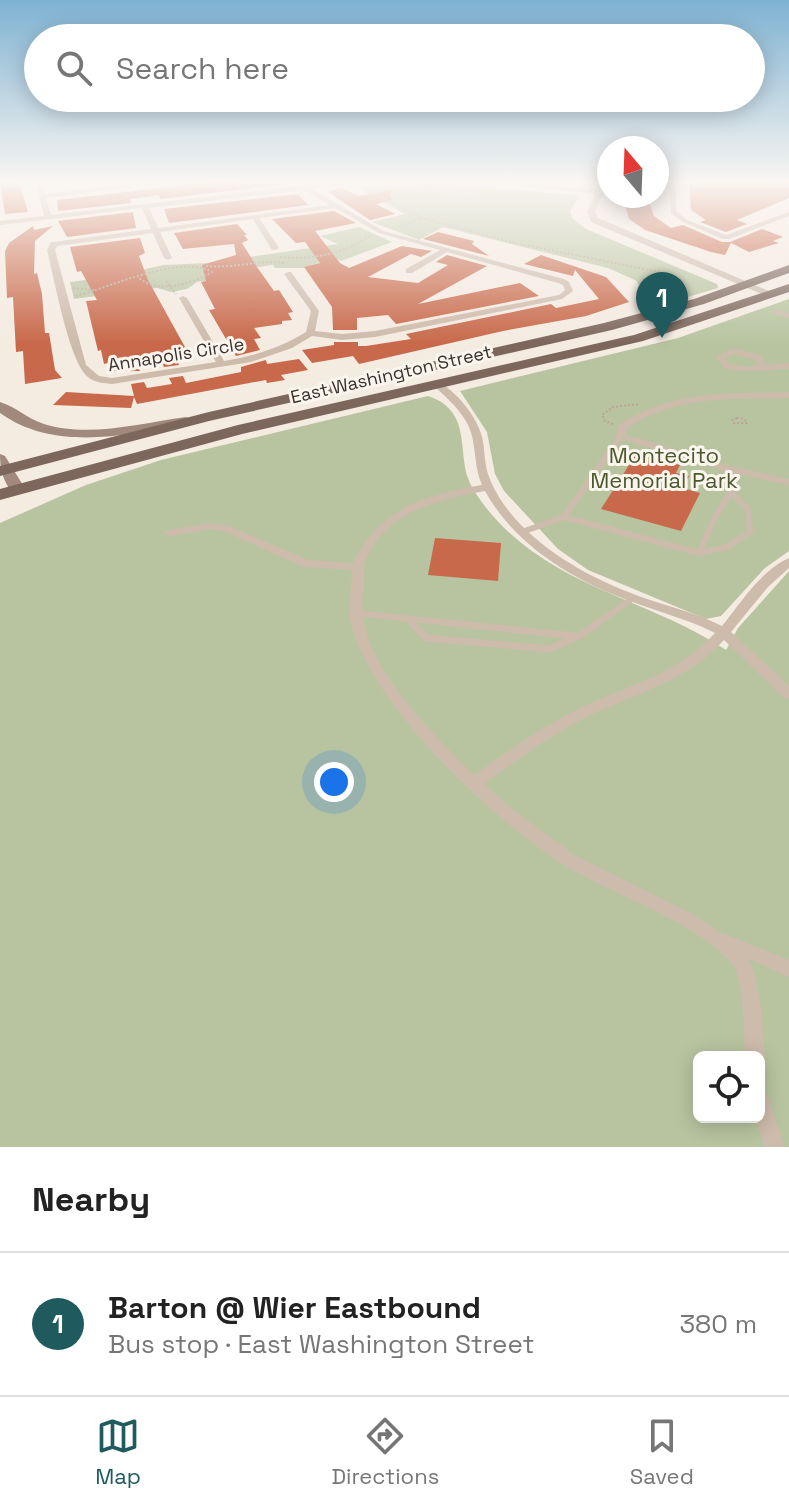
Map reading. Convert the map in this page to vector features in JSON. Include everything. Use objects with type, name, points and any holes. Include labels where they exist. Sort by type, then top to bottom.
[{"type":"main road","name":"East Washington Street","points":[[2,467],[189,420],[630,322],[750,285],[789,269]]},
{"type":"main road","name":"East Washington Street","points":[[9,493],[238,430],[668,329],[789,288]]},
{"type":"main road","points":[[782,313],[773,304],[789,296]]},
{"type":"main road","points":[[668,329],[685,332],[755,311],[782,313]]},
{"type":"main road","points":[[437,384],[447,374],[547,350],[550,340]]},
{"type":"main road","points":[[0,406],[12,417],[30,426],[52,431],[115,431],[189,420]]},
{"type":"main road","points":[[2,467],[9,493]]},
{"type":"street","name":"Annapolis Circle","points":[[111,236],[54,244],[51,250],[79,359],[92,378],[100,381],[127,380],[222,365],[271,353],[310,333]]},
{"type":"street","points":[[158,236],[168,258]]},
{"type":"street","points":[[267,236],[275,248]]},
{"type":"street","points":[[288,274],[315,311],[310,333],[342,337],[375,334],[562,297],[569,291],[561,281],[391,236]]},
{"type":"street","points":[[631,236],[773,295]]},
{"type":"street","points":[[409,271],[444,251]]},
{"type":"street","points":[[183,298],[222,365]]},
{"type":"street","points":[[759,368],[789,366]]},
{"type":"street","points":[[437,384],[456,401],[473,425],[480,448],[481,470],[505,513],[522,532],[553,557],[633,598],[712,625],[725,633],[789,694]]},
{"type":"street","points":[[622,432],[651,409],[681,401],[789,395]]},
{"type":"street","points":[[490,487],[451,494],[391,520],[373,539],[359,567],[356,613],[369,653],[396,698],[474,783],[570,860],[712,935],[789,969]]},
{"type":"street","points":[[170,533],[210,526],[229,529],[307,564],[359,567]]},
{"type":"street","points":[[474,783],[592,708],[653,686],[696,660],[725,633],[747,601],[789,562]]},
{"type":"street","points":[[712,935],[742,963],[750,1001],[754,1051]]},
{"type":"street","points":[[765,1117],[775,1147]]},
{"type":"lane","points":[[564,517],[622,432],[725,468],[789,482]]},
{"type":"lane","points":[[522,532],[564,517],[699,553],[727,547],[750,532],[752,516],[746,504],[731,492],[725,468]]},
{"type":"lane","points":[[699,553],[715,517],[731,492]]},
{"type":"lane","points":[[408,619],[426,638],[549,649],[579,636],[633,598]]},
{"type":"lane","points":[[356,613],[579,636]]},
{"type":"path","points":[[280,257],[294,259],[355,247],[370,236]]},
{"type":"path","points":[[492,236],[605,264],[659,272],[684,292]]},
{"type":"path","points":[[135,284],[170,284],[200,279],[226,268],[272,261],[286,263]]},
{"type":"path","points":[[64,299],[126,285],[138,277],[175,266],[226,268]]},
{"type":"path","points":[[200,266],[212,272]]},
{"type":"path","points":[[138,277],[145,284]]},
{"type":"path","points":[[166,281],[183,298]]},
{"type":"path","points":[[62,288],[97,291]]},
{"type":"path","points":[[622,432],[605,421],[602,415],[613,407],[637,404],[651,409]]},
{"type":"green space","points":[[320,236],[378,236],[392,242],[341,261],[333,258],[303,268],[275,268],[273,265],[228,271],[231,277],[197,282],[187,289],[171,292],[157,288],[74,299],[70,282],[163,265],[208,263],[338,244]]},
{"type":"green space","points":[[407,236],[427,236],[419,240]]},
{"type":"green space","points":[[477,236],[602,236],[717,284],[718,288],[647,309],[637,281],[608,268]]},
{"type":"green space","name":"Montecito Memorial Park","points":[[789,299],[789,551],[765,568],[721,616],[706,619],[588,570],[558,549],[504,491],[495,474],[487,432],[460,391],[678,338]]},
{"type":"green space","points":[[428,396],[442,402],[457,420],[468,478],[487,509],[512,536],[570,575],[665,617],[726,650],[738,628],[789,571],[789,1147],[0,1147],[0,523],[86,485],[161,460]]},
{"type":"building","points":[[20,236],[42,236],[35,241],[34,274],[37,273],[42,294],[45,333],[49,333],[55,370],[62,378],[25,384],[23,351],[16,352],[13,297],[7,298],[5,251],[9,243]]},
{"type":"building","points":[[175,236],[244,236],[248,240],[242,243],[274,291],[279,290],[293,312],[288,313],[292,320],[254,328],[261,338],[254,339],[260,350],[236,356],[209,310],[215,309],[201,282],[206,281],[202,265],[236,255],[234,244],[183,249]]},
{"type":"building","points":[[289,236],[319,236],[340,263],[349,268],[402,246],[432,251],[421,257],[411,254],[368,277],[418,283],[448,265],[436,262],[447,255],[487,266],[418,304],[520,283],[539,296],[396,324],[388,315],[357,318],[357,330],[333,330],[332,307],[304,267],[320,263],[305,242],[296,243]]},
{"type":"building","points":[[430,236],[452,236],[474,241],[472,244],[489,256],[423,239]]},
{"type":"building","points":[[662,236],[707,236],[722,242],[746,236],[783,237],[773,241],[779,243],[749,252],[731,243],[725,255]]},
{"type":"building","points":[[140,238],[145,253],[139,256],[148,280],[191,358],[177,360],[179,365],[164,367],[159,355],[135,359],[140,371],[111,371],[108,363],[104,364],[101,350],[98,351],[86,301],[97,300],[81,271],[77,272],[70,247]]},
{"type":"building","points":[[541,255],[606,277],[629,302],[586,316],[503,331],[359,364],[353,356],[312,363],[302,350],[334,345],[334,342],[358,342],[358,346],[366,346],[411,339],[406,334],[551,304],[556,308],[599,299],[575,270],[573,276],[524,264]]},
{"type":"building","points":[[299,359],[308,370],[281,375],[285,380],[267,383],[266,380],[137,404],[134,397],[131,408],[53,405],[66,392],[134,396],[131,384],[144,382],[147,388],[172,384],[169,378],[183,376],[186,383],[241,372],[241,367],[266,360],[267,364]]},
{"type":"building","points":[[636,454],[680,465],[676,473],[689,476],[683,488],[700,493],[681,531],[601,509]]},
{"type":"building","points":[[435,538],[501,543],[498,581],[428,575]]},
{"type":"place","name":"Barton @ Wier Eastbound","points":[[662,338]]}]
